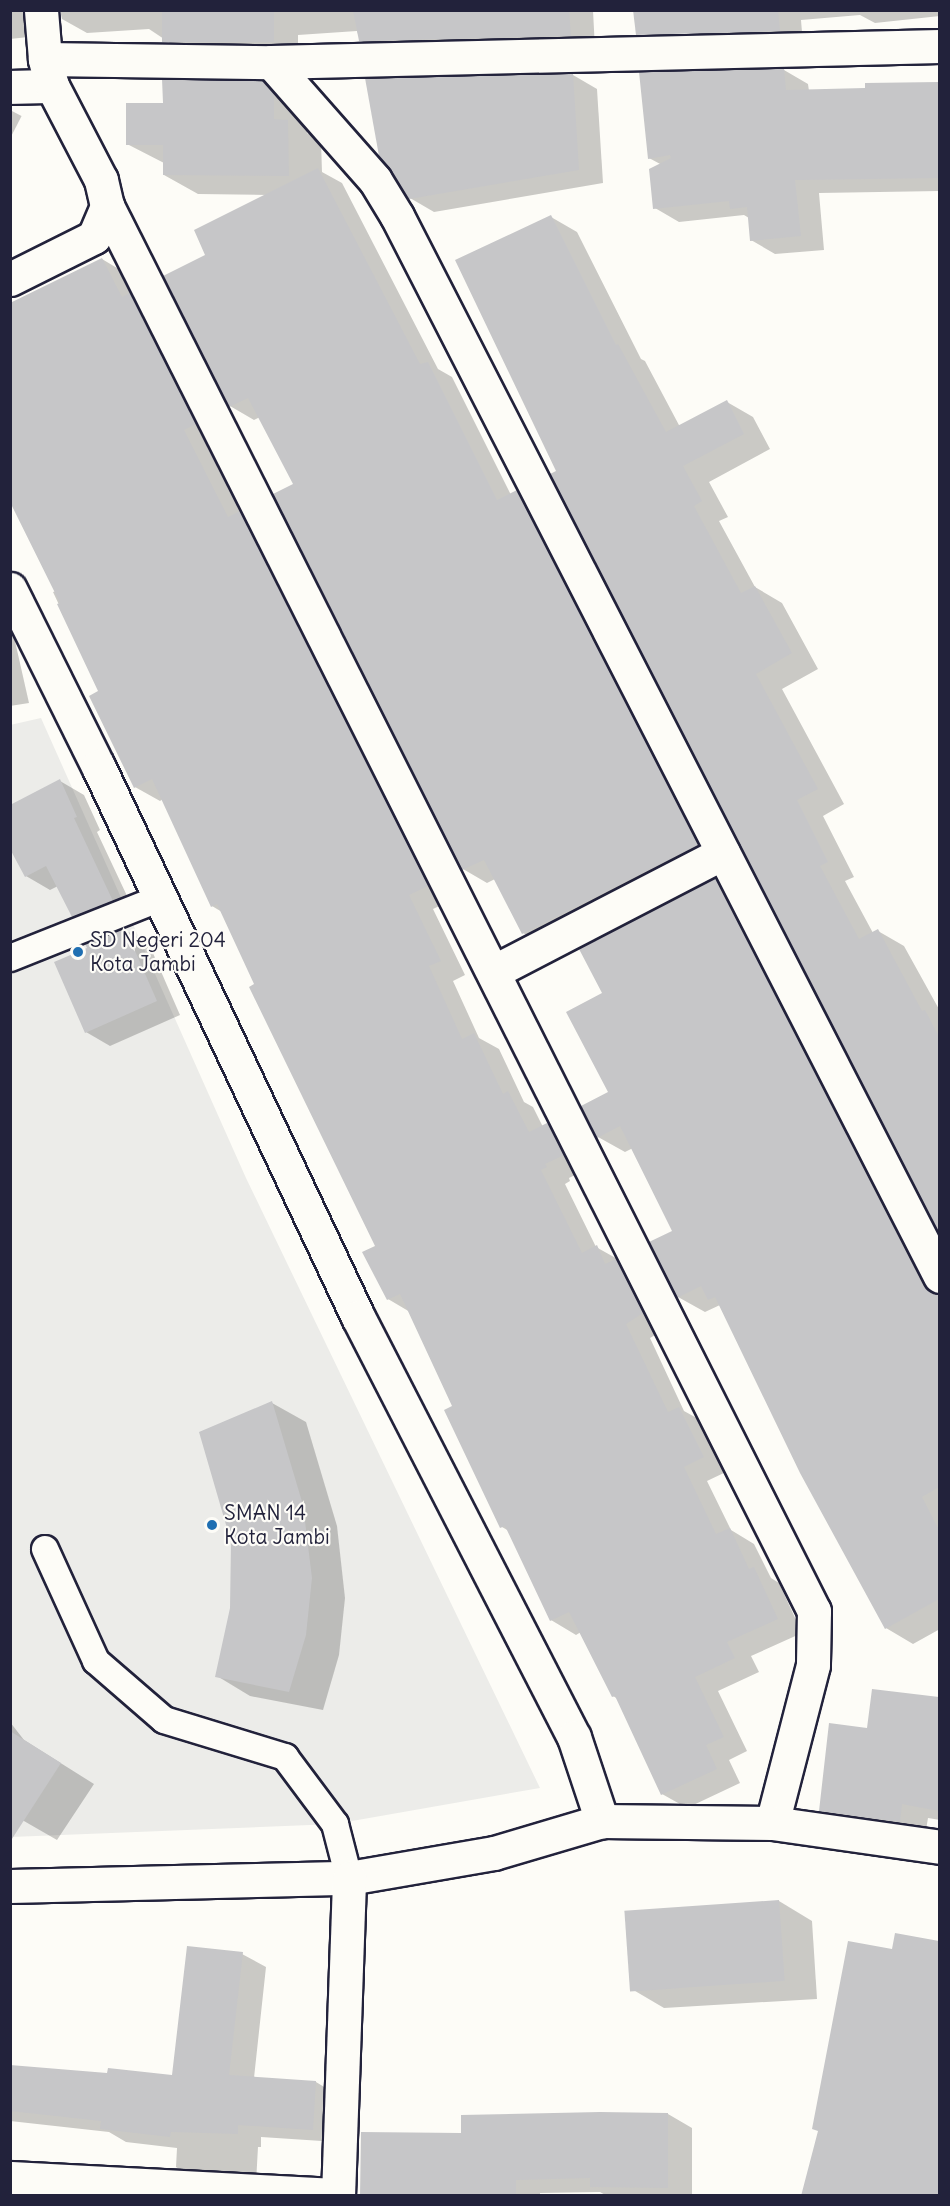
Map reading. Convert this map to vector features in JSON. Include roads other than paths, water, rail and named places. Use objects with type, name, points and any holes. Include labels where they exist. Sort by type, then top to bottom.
[{"type":"street","points":[[41,10],[49,72],[101,180],[106,206],[814,1611],[813,1665],[772,1823]]},
{"type":"street","points":[[10,87],[49,72],[272,62],[939,46]]},
{"type":"street","points":[[272,62],[375,180],[397,216],[939,1276]]},
{"type":"street","points":[[10,279],[94,237],[106,206]]},
{"type":"street","points":[[10,589],[161,898],[358,1317],[574,1737],[602,1821]]},
{"type":"street","points":[[493,972],[723,853]]},
{"type":"street","points":[[10,1886],[349,1878],[494,1853],[602,1821],[772,1823],[939,1847]]},
{"type":"street","points":[[10,2178],[338,2195],[349,1878]]},
{"type":"lane","points":[[10,958],[161,898]]},
{"type":"lane","points":[[45,1549],[96,1661],[164,1720],[285,1757],[334,1824],[349,1878]]},
{"type":"place","name":"SD Negeri 204 Kota Jambi","points":[[78,952]]},
{"type":"place","name":"SMAN 14 Kota Jambi","points":[[212,1525]]}]
